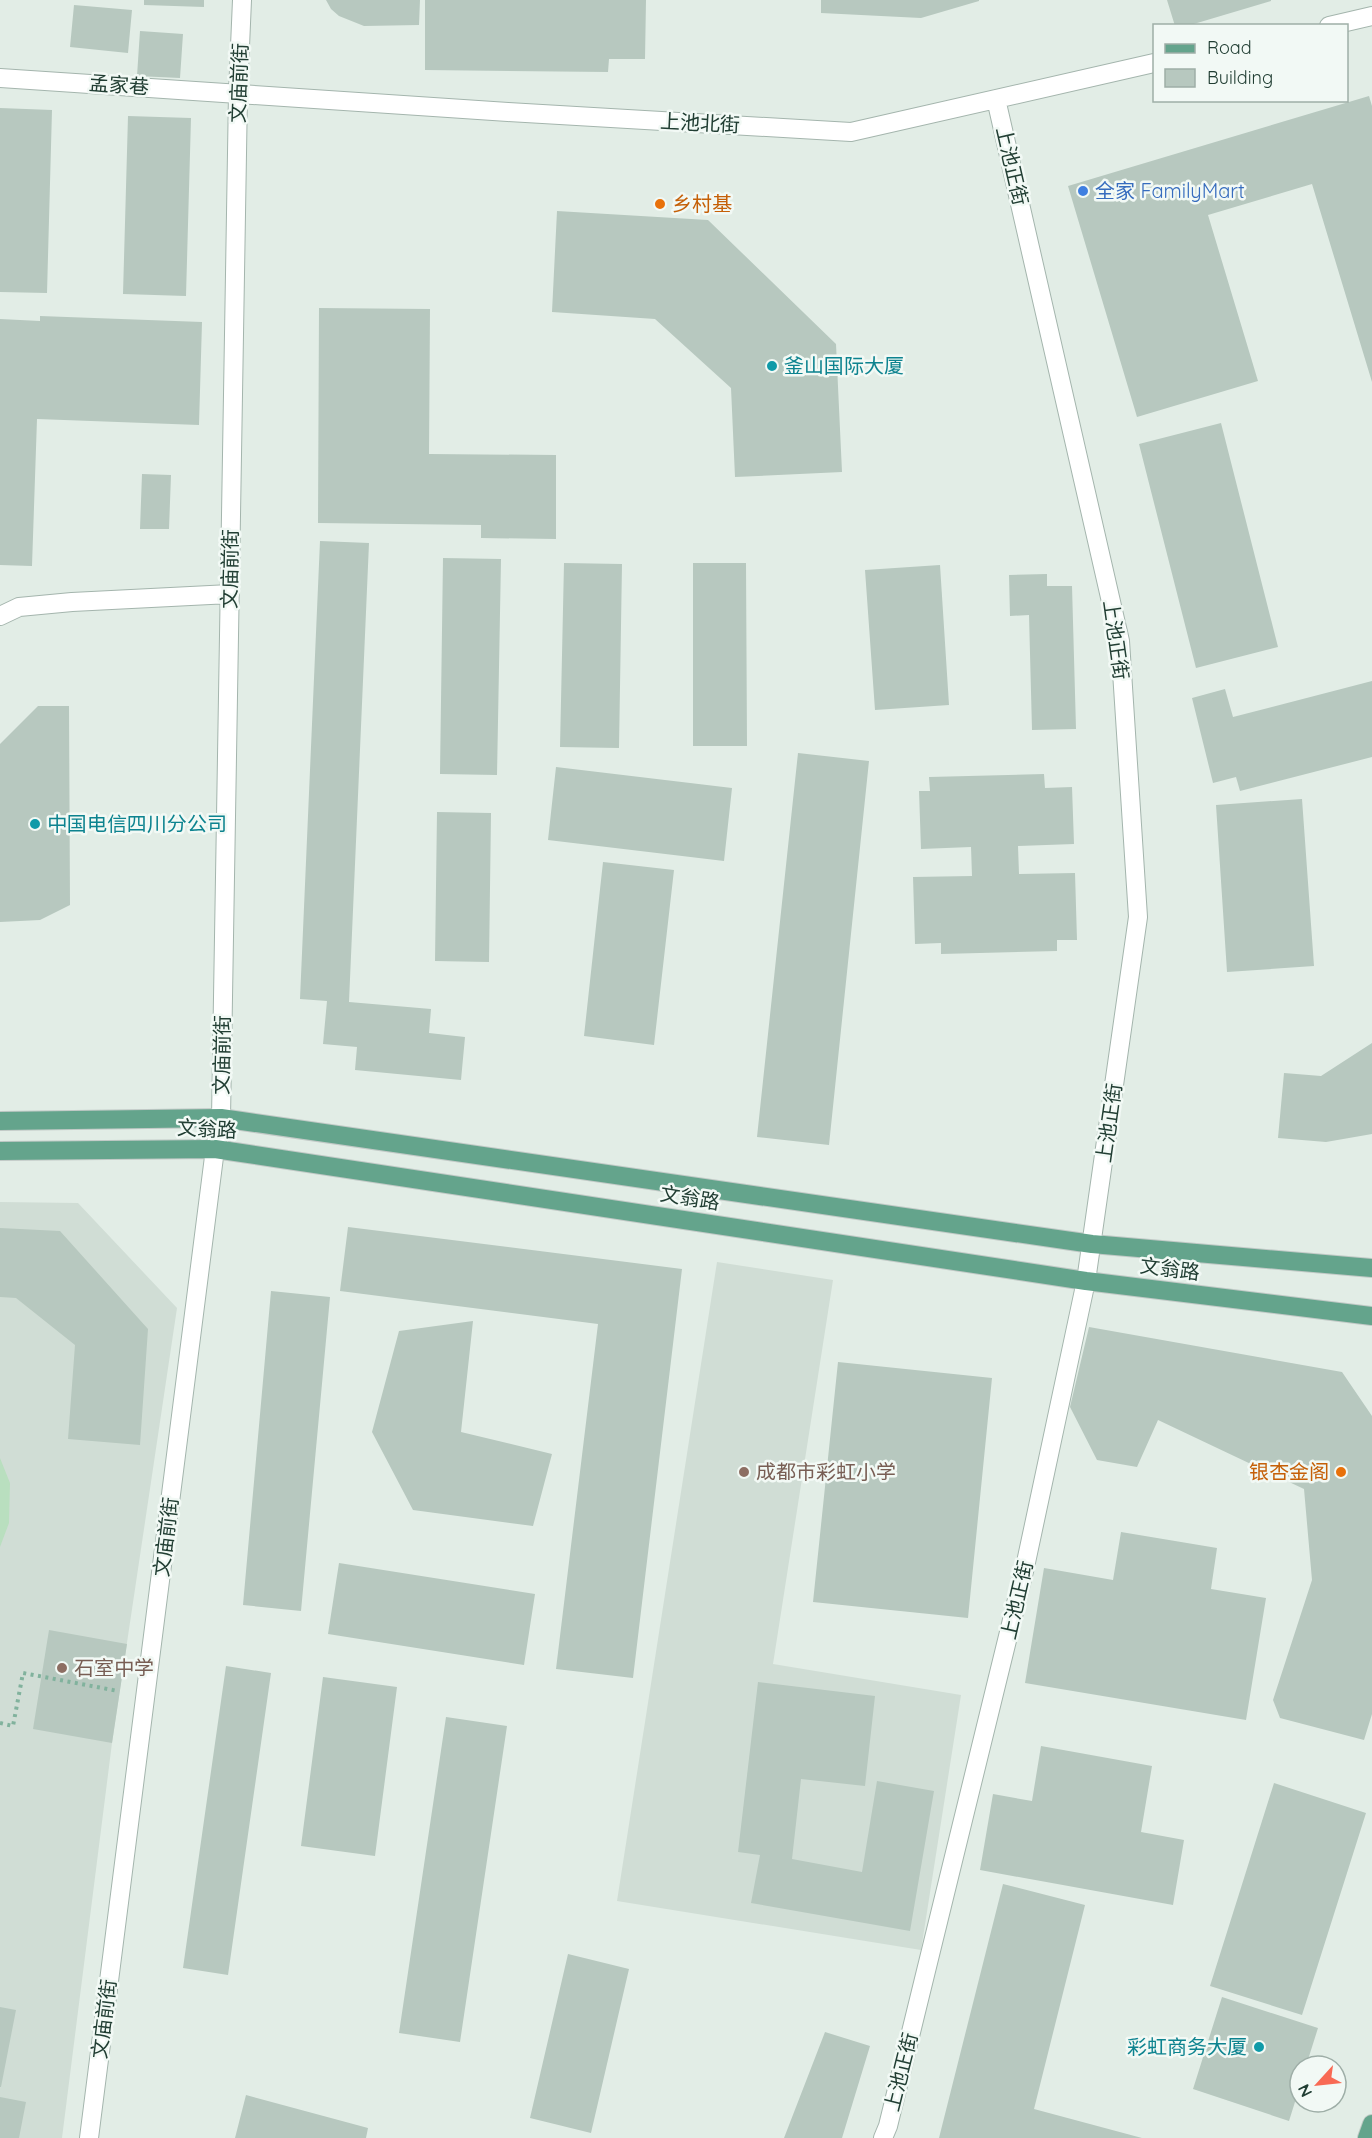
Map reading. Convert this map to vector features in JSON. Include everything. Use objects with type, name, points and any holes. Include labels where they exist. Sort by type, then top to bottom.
[{"type":"main road","name":"文翁路","points":[[0,1121],[221,1118],[1092,1244],[1372,1268]]},
{"type":"main road","name":"文翁路","points":[[0,1151],[214,1149],[1086,1281],[1372,1316]]},
{"type":"main road","points":[[1367,2138],[1372,2124]]},
{"type":"street","name":"文庙前街","points":[[89,2138],[214,1149],[221,1118],[238,93],[242,0]]},
{"type":"street","points":[[1338,24],[1372,16]]},
{"type":"street","name":"上池北街","points":[[238,93],[508,112],[851,132],[1153,63]]},
{"type":"street","name":"孟家巷","points":[[0,78],[238,93]]},
{"type":"street","name":"上池正街","points":[[883,2138],[888,2126],[1025,1567],[1086,1281],[1138,917],[1120,641],[996,99]]},
{"type":"street","points":[[0,616],[19,608],[40,605],[230,594]]},
{"type":"path","points":[[0,1723],[13,1726],[23,1673],[146,1697]]},
{"type":"shaded area","name":"石室中学","points":[[0,1202],[78,1203],[177,1308],[112,1743],[62,2138],[0,2138]]},
{"type":"shaded area","name":"成都市彩虹小学","points":[[717,1262],[833,1280],[773,1664],[961,1695],[921,1950],[617,1901]]},
{"type":"green space","points":[[0,1458],[10,1483],[9,1523],[0,1547]]},
{"type":"building","points":[[144,0],[204,0],[204,7],[144,5]]},
{"type":"building","points":[[326,0],[420,0],[419,25],[364,26],[339,16]]},
{"type":"building","points":[[425,0],[646,0],[645,59],[609,59],[608,72],[425,70]]},
{"type":"building","points":[[821,0],[979,1],[921,18],[821,13]]},
{"type":"building","points":[[1167,0],[1271,0],[1194,24],[1174,24]]},
{"type":"building","points":[[74,5],[132,10],[128,53],[70,47]]},
{"type":"building","points":[[140,31],[183,34],[180,78],[137,76]]},
{"type":"building","points":[[1369,96],[1372,106],[1372,382],[1312,184],[1208,215],[1258,381],[1137,417],[1068,186]]},
{"type":"building","points":[[0,108],[52,110],[47,293],[0,292]]},
{"type":"building","points":[[128,116],[191,118],[186,296],[123,294]]},
{"type":"building","name":"釜山国际大厦","points":[[557,211],[708,220],[836,344],[842,472],[735,477],[731,388],[655,319],[552,312]]},
{"type":"building","points":[[319,308],[430,309],[429,454],[556,455],[556,539],[481,538],[481,525],[318,523]]},
{"type":"building","points":[[40,316],[202,322],[199,425],[37,419],[32,566],[0,565],[0,319],[40,321]]},
{"type":"building","points":[[1221,423],[1278,647],[1196,668],[1139,444]]},
{"type":"building","points":[[142,474],[171,475],[169,529],[140,529]]},
{"type":"building","points":[[320,541],[369,543],[349,1002],[431,1009],[429,1033],[465,1037],[461,1080],[355,1070],[357,1047],[323,1044],[327,1001],[300,999]]},
{"type":"building","points":[[443,558],[501,559],[497,775],[440,774]]},
{"type":"building","points":[[564,563],[622,564],[619,748],[560,747]]},
{"type":"building","points":[[693,563],[746,563],[747,746],[693,746]]},
{"type":"building","points":[[940,565],[949,705],[875,710],[865,570]]},
{"type":"building","points":[[1047,574],[1047,586],[1072,586],[1076,729],[1032,730],[1029,615],[1010,616],[1009,575]]},
{"type":"building","points":[[1372,681],[1372,757],[1240,791],[1236,777],[1213,783],[1192,698],[1225,689],[1233,717]]},
{"type":"building","name":"中国电信四川分公司","points":[[38,706],[69,706],[70,905],[40,920],[0,922],[0,744]]},
{"type":"building","points":[[798,753],[869,761],[829,1145],[757,1137]]},
{"type":"building","points":[[556,767],[732,788],[724,861],[548,840]]},
{"type":"building","points":[[1044,774],[1045,788],[1072,787],[1074,844],[1018,846],[1019,874],[1075,873],[1077,940],[1057,940],[1057,951],[941,954],[941,943],[915,944],[913,877],[972,876],[971,847],[921,849],[919,791],[930,791],[929,777]]},
{"type":"building","points":[[1302,799],[1314,966],[1227,972],[1216,805]]},
{"type":"building","points":[[437,812],[491,813],[489,962],[435,961]]},
{"type":"building","points":[[603,862],[674,870],[654,1045],[584,1036]]},
{"type":"building","points":[[1372,1043],[1372,1134],[1326,1142],[1278,1138],[1284,1073],[1321,1076]]},
{"type":"building","points":[[348,1227],[682,1269],[633,1678],[556,1669],[598,1324],[340,1291]]},
{"type":"building","points":[[0,1228],[60,1231],[148,1329],[140,1445],[68,1439],[75,1345],[16,1298],[0,1297]]},
{"type":"building","points":[[271,1291],[330,1297],[301,1611],[243,1605]]},
{"type":"building","points":[[473,1321],[461,1432],[552,1454],[533,1526],[413,1510],[372,1432],[399,1331]]},
{"type":"building","points":[[1089,1327],[1342,1372],[1372,1416],[1372,1714],[1364,1740],[1280,1718],[1273,1700],[1312,1580],[1304,1489],[1158,1420],[1137,1467],[1097,1460],[1070,1407]]},
{"type":"building","points":[[838,1362],[992,1378],[968,1618],[813,1602]]},
{"type":"building","points":[[1121,1532],[1217,1548],[1211,1589],[1266,1598],[1246,1720],[1025,1683],[1044,1568],[1113,1580]]},
{"type":"building","points":[[339,1563],[535,1594],[524,1665],[328,1634]]},
{"type":"building","points":[[49,1630],[127,1644],[112,1743],[33,1729]]},
{"type":"building","points":[[226,1666],[271,1673],[228,1975],[183,1968]]},
{"type":"building","points":[[323,1677],[397,1687],[375,1856],[301,1846]]},
{"type":"building","points":[[758,1682],[875,1696],[865,1786],[801,1779],[792,1859],[862,1872],[877,1781],[934,1791],[910,1931],[751,1903],[760,1855],[738,1852]]},
{"type":"building","points":[[446,1717],[507,1726],[460,2042],[399,2033]]},
{"type":"building","points":[[1041,1746],[1152,1766],[1141,1832],[1184,1840],[1173,1905],[980,1870],[993,1794],[1032,1801]]},
{"type":"building","points":[[1274,1783],[1366,1813],[1302,2015],[1210,1986]]},
{"type":"building","points":[[1003,1884],[1085,1905],[1034,2109],[1142,2138],[939,2138]]},
{"type":"building","points":[[568,1954],[629,1969],[591,2133],[530,2118]]},
{"type":"building","name":"彩虹商务大厦","points":[[1222,1997],[1318,2028],[1310,2054],[1288,2054],[1288,2114],[1291,2114],[1289,2121],[1193,2089]]},
{"type":"building","points":[[0,2007],[16,2010],[1,2087],[0,2087]]},
{"type":"building","points":[[825,2032],[870,2046],[842,2138],[784,2138]]},
{"type":"building","points":[[246,2095],[368,2128],[366,2138],[235,2138]]},
{"type":"building","points":[[0,2097],[26,2102],[19,2138],[0,2138]]},
{"type":"place","name":"全家 FamilyMart","points":[[1083,191]]},
{"type":"place","name":"乡村基","points":[[660,204]]},
{"type":"place","name":"釜山国际大厦","points":[[772,366]]},
{"type":"place","name":"中国电信四川分公司","points":[[35,824]]},
{"type":"place","name":"成都市彩虹小学","points":[[744,1472]]},
{"type":"place","name":"银杏金阁","points":[[1341,1472]]},
{"type":"place","name":"石室中学","points":[[62,1668]]},
{"type":"place","name":"彩虹商务大厦","points":[[1259,2047]]}]
